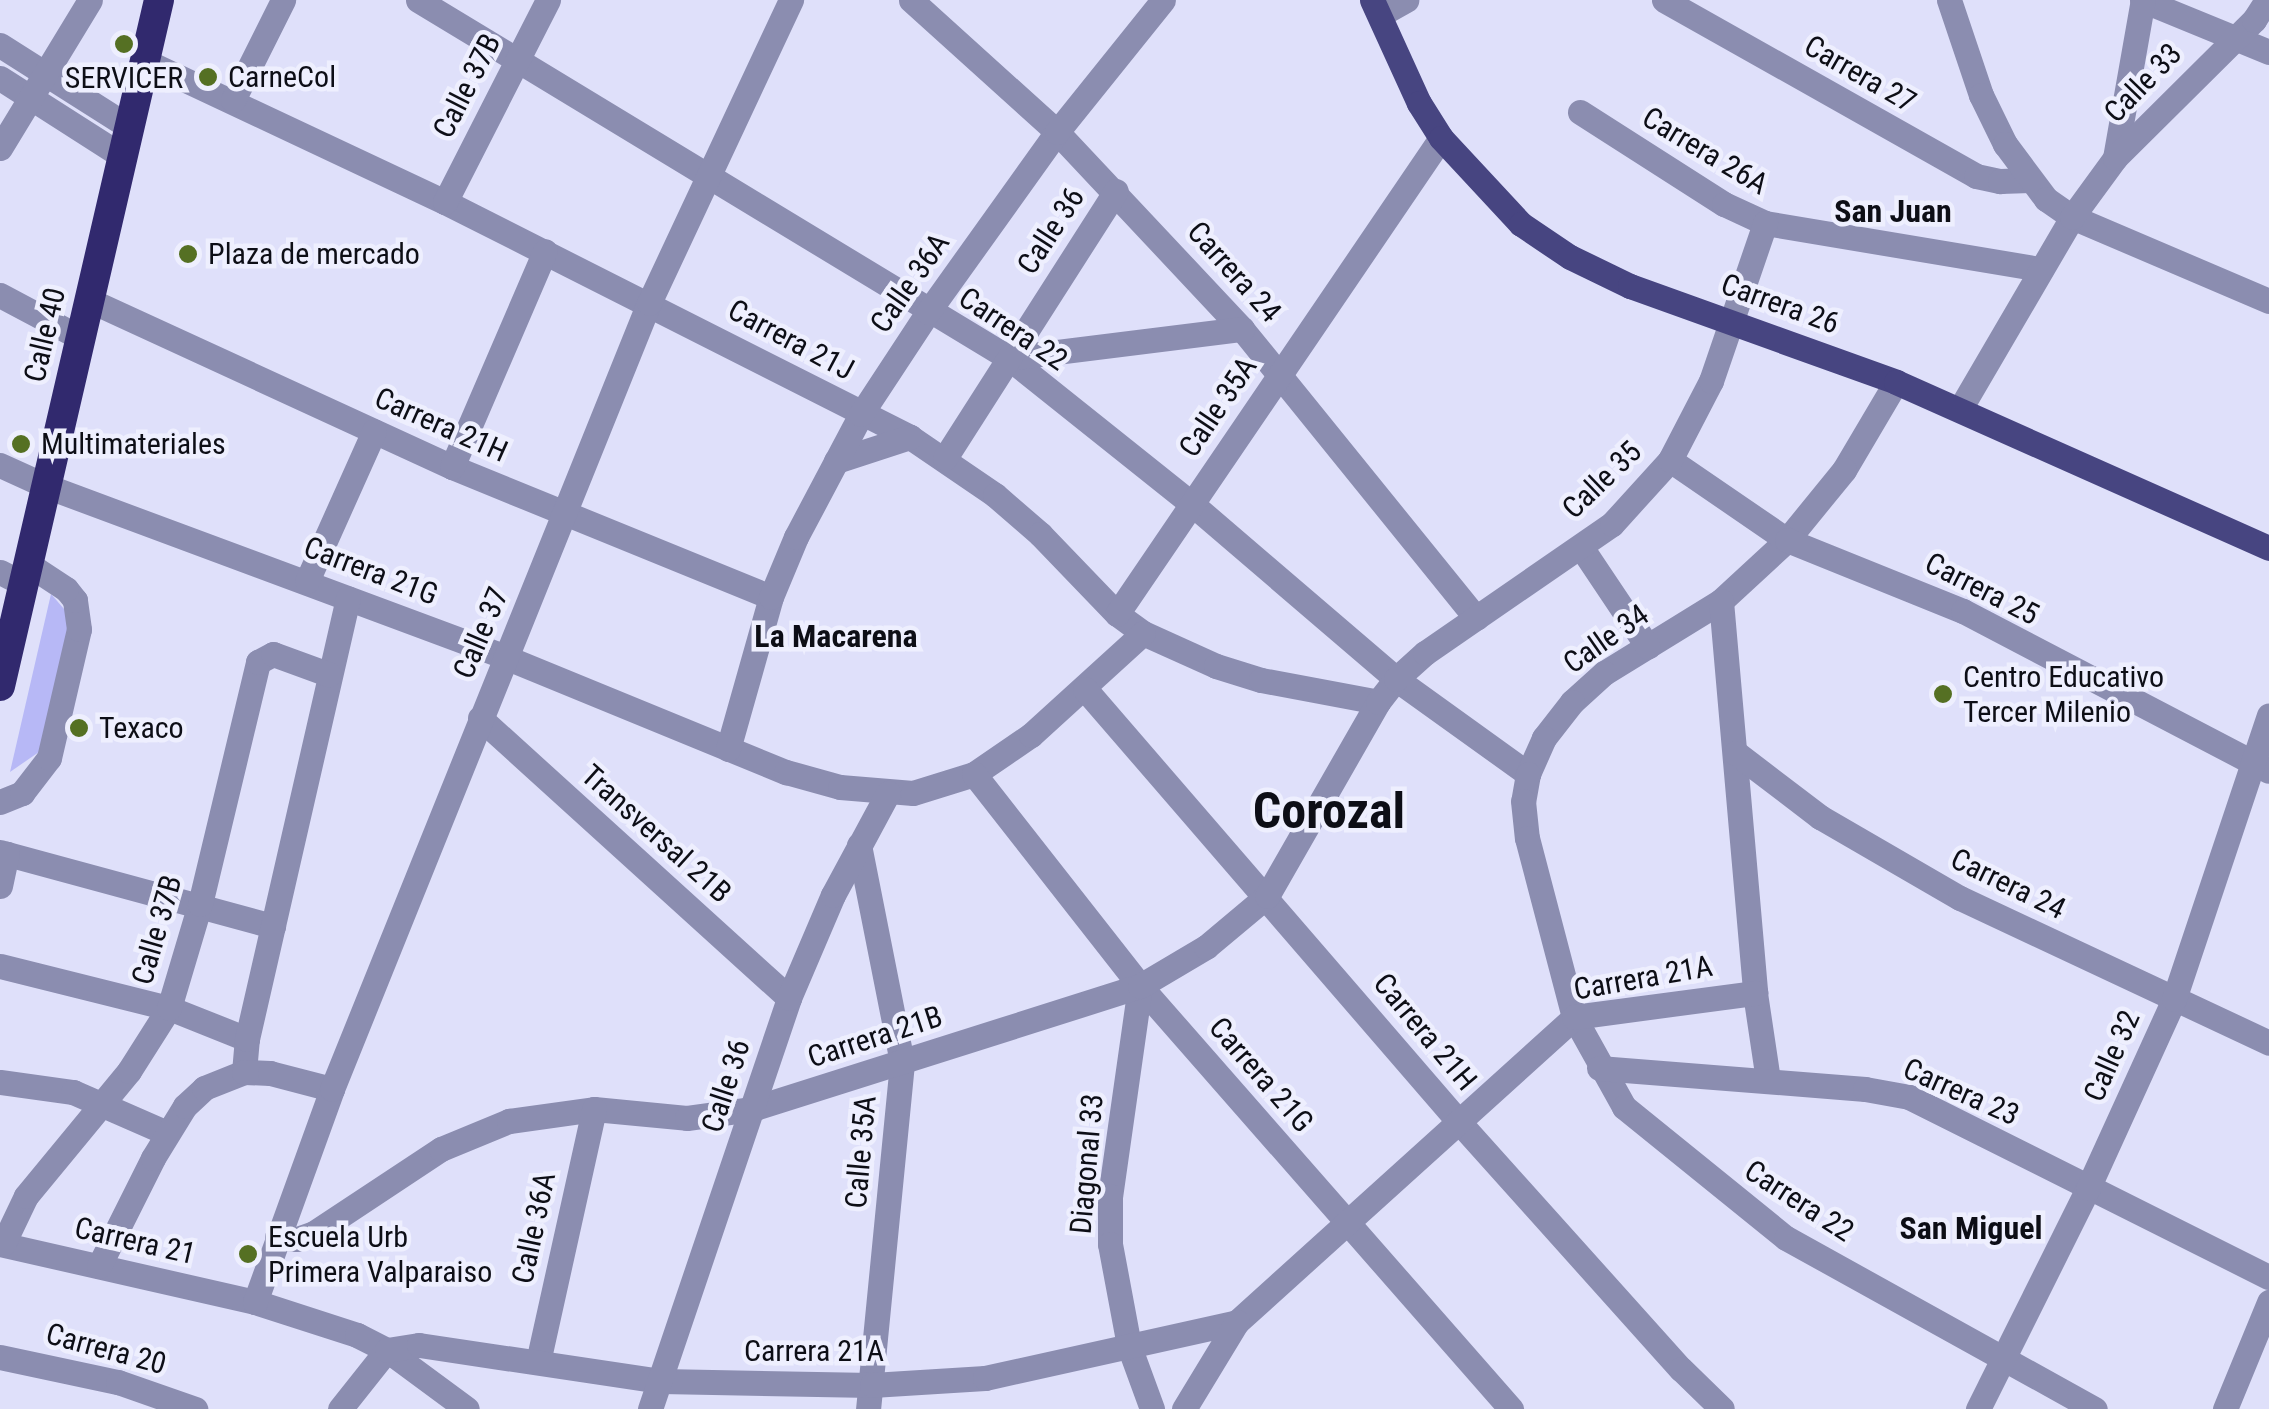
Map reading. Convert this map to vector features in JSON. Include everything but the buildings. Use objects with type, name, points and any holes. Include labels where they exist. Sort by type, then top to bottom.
[{"type":"highway","name":"Calle 40","points":[[0,686],[17,573],[46,486],[159,0]]},
{"type":"main road","name":"Carrera 26","points":[[1376,7],[1419,103],[1442,138],[1521,224],[1570,257],[1630,286],[1896,382],[2269,548]]},
{"type":"street","points":[[0,148],[90,0]]},
{"type":"street","points":[[233,100],[283,0]]},
{"type":"street","name":"Carrera 22","points":[[418,0],[1009,358],[1192,504],[1396,679],[1528,774]]},
{"type":"street","name":"Calle 37B","points":[[445,202],[548,0]]},
{"type":"street","name":"Calle 37","points":[[254,1302],[332,1090],[480,718],[568,515],[650,303],[706,175],[791,0]]},
{"type":"street","name":"Carrera 24","points":[[911,0],[1058,132],[1116,191],[1280,373],[1476,618]]},
{"type":"street","name":"Calle 36A","points":[[728,749],[771,597],[796,537],[861,414],[928,312],[1058,132],[1161,0]]},
{"type":"street","points":[[1376,7],[1406,0]]},
{"type":"street","name":"Carrera 27","points":[[1664,0],[1976,176],[2030,180]]},
{"type":"street","points":[[1949,0],[1981,95],[2030,180],[2072,217],[2269,301]]},
{"type":"street","points":[[2115,158],[2142,0],[2262,49]]},
{"type":"street","name":"Calle 33","points":[[1960,410],[2072,217],[2115,158],[2254,20],[2267,0]]},
{"type":"street","points":[[0,46],[45,75],[126,142]]},
{"type":"street","name":"Carrera 21J","points":[[144,61],[545,251],[910,437],[945,458],[1040,534],[1117,614],[1142,633],[1260,680],[1378,702]]},
{"type":"street","points":[[0,78],[30,98],[126,142]]},
{"type":"street","name":"Carrera 26A","points":[[1580,112],[1724,204],[1765,223],[2041,269]]},
{"type":"street","name":"Calle 35A","points":[[1117,614],[1442,138]]},
{"type":"street","name":"Calle 36","points":[[945,458],[1116,191]]},
{"type":"street","name":"Calle 35","points":[[1378,702],[1396,679],[1581,546],[1640,497],[1670,460],[1711,381],[1765,223]]},
{"type":"street","points":[[452,467],[545,251]]},
{"type":"street","points":[[0,295],[80,338]]},
{"type":"street","name":"Carrera 21H","points":[[89,300],[452,467],[771,597]]},
{"type":"street","points":[[1009,358],[1242,329]]},
{"type":"street","name":"Calle 34","points":[[1574,1017],[1527,838],[1523,801],[1528,774],[1544,738],[1572,702],[1604,673],[1722,602],[1787,540],[1844,470],[1896,382]]},
{"type":"street","points":[[307,581],[374,431]]},
{"type":"street","points":[[836,461],[910,437]]},
{"type":"street","name":"Carrera 25","points":[[1670,460],[1787,540],[1963,611],[2260,767]]},
{"type":"street","name":"Carrera 21G","points":[[0,465],[46,486],[506,657],[728,749],[840,787],[888,794]]},
{"type":"street","points":[[1581,546],[1648,647]]},
{"type":"street","points":[[0,802],[22,793],[48,758],[79,629],[75,600],[66,588],[17,573]]},
{"type":"street","points":[[244,1072],[247,1039],[348,598]]},
{"type":"street","points":[[1722,602],[1754,993],[1768,1080]]},
{"type":"street","points":[[888,794],[941,787],[974,774],[1031,735],[1085,690],[1142,633]]},
{"type":"street","name":"Calle 37B","points":[[2,1244],[26,1196],[104,1104],[168,1008],[200,904],[258,662],[264,655],[273,654],[328,674]]},
{"type":"street","name":"Carrera 21H","points":[[1085,690],[1268,896],[1458,1122],[1680,1369],[1722,1409]]},
{"type":"street","name":"Carrera 21B","points":[[277,1237],[298,1239],[314,1233],[408,1169],[478,1132],[547,1113],[594,1109],[687,1118],[752,1110],[1140,986],[1206,946],[1268,896],[1378,702]]},
{"type":"street","name":"Calle 32","points":[[1978,1409],[2088,1188],[2174,999],[2260,767],[2269,716]]},
{"type":"street","name":"Transversal 21B","points":[[480,718],[788,998]]},
{"type":"street","name":"Carrera 24","points":[[1736,753],[1873,850],[1960,898],[2269,1042]]},
{"type":"street","name":"Carrera 21G","points":[[974,774],[1140,986],[1512,1409]]},
{"type":"street","name":"Calle 36","points":[[650,1409],[788,998],[859,845],[888,794]]},
{"type":"street","name":"Calle 35A","points":[[859,845],[902,1063],[870,1397]]},
{"type":"street","points":[[0,886],[3,853],[273,926]]},
{"type":"street","points":[[0,966],[168,1008],[247,1039]]},
{"type":"street","name":"Diagonal 33","points":[[1129,1346],[1112,1260],[1110,1196],[1140,986]]},
{"type":"street","name":"Carrera 21A","points":[[1184,1409],[1237,1322],[1574,1017],[1754,993]]},
{"type":"street","name":"Carrera 22","points":[[1574,1017],[1624,1107],[1786,1238],[2096,1409]]},
{"type":"street","name":"Carrera 23","points":[[1599,1068],[1865,1088],[1909,1098],[2269,1278]]},
{"type":"street","points":[[99,1266],[167,1133],[204,1088],[244,1072],[270,1073],[332,1090]]},
{"type":"street","points":[[0,1082],[74,1092],[167,1133]]},
{"type":"street","name":"Calle 36A","points":[[538,1362],[594,1109]]},
{"type":"street","name":"Carrera 21","points":[[2,1244],[254,1302],[388,1350],[467,1409]]},
{"type":"street","points":[[2225,1409],[2269,1302]]},
{"type":"street","name":"Carrera 21A","points":[[388,1350],[420,1345],[661,1382],[870,1397],[985,1378],[1237,1322]]},
{"type":"street","points":[[1129,1346],[1152,1409]]},
{"type":"street","points":[[340,1409],[388,1350]]},
{"type":"street","name":"Carrera 20","points":[[0,1356],[118,1382],[194,1409]]},
{"type":"shaded area","points":[[51,594],[78,625],[52,743],[10,772]]},
{"type":"place","name":"SERVICER","points":[[124,44]]},
{"type":"place","name":"CarneCol","points":[[208,77]]},
{"type":"place","name":"Plaza de mercado","points":[[188,254]]},
{"type":"place","name":"Multimateriales","points":[[21,444]]},
{"type":"place","name":"Centro Educativo Tercer Milenio","points":[[1943,694]]},
{"type":"place","name":"Texaco","points":[[79,728]]},
{"type":"place","name":"Escuela Urb Primera Valparaiso","points":[[248,1254]]},
{"type":"district","name":"San Juan","points":[[1893,211]]},
{"type":"district","name":"La Macarena","points":[[836,636]]},
{"type":"district","name":"Corozal","points":[[1329,812]]},
{"type":"district","name":"San Miguel","points":[[1971,1228]]}]
